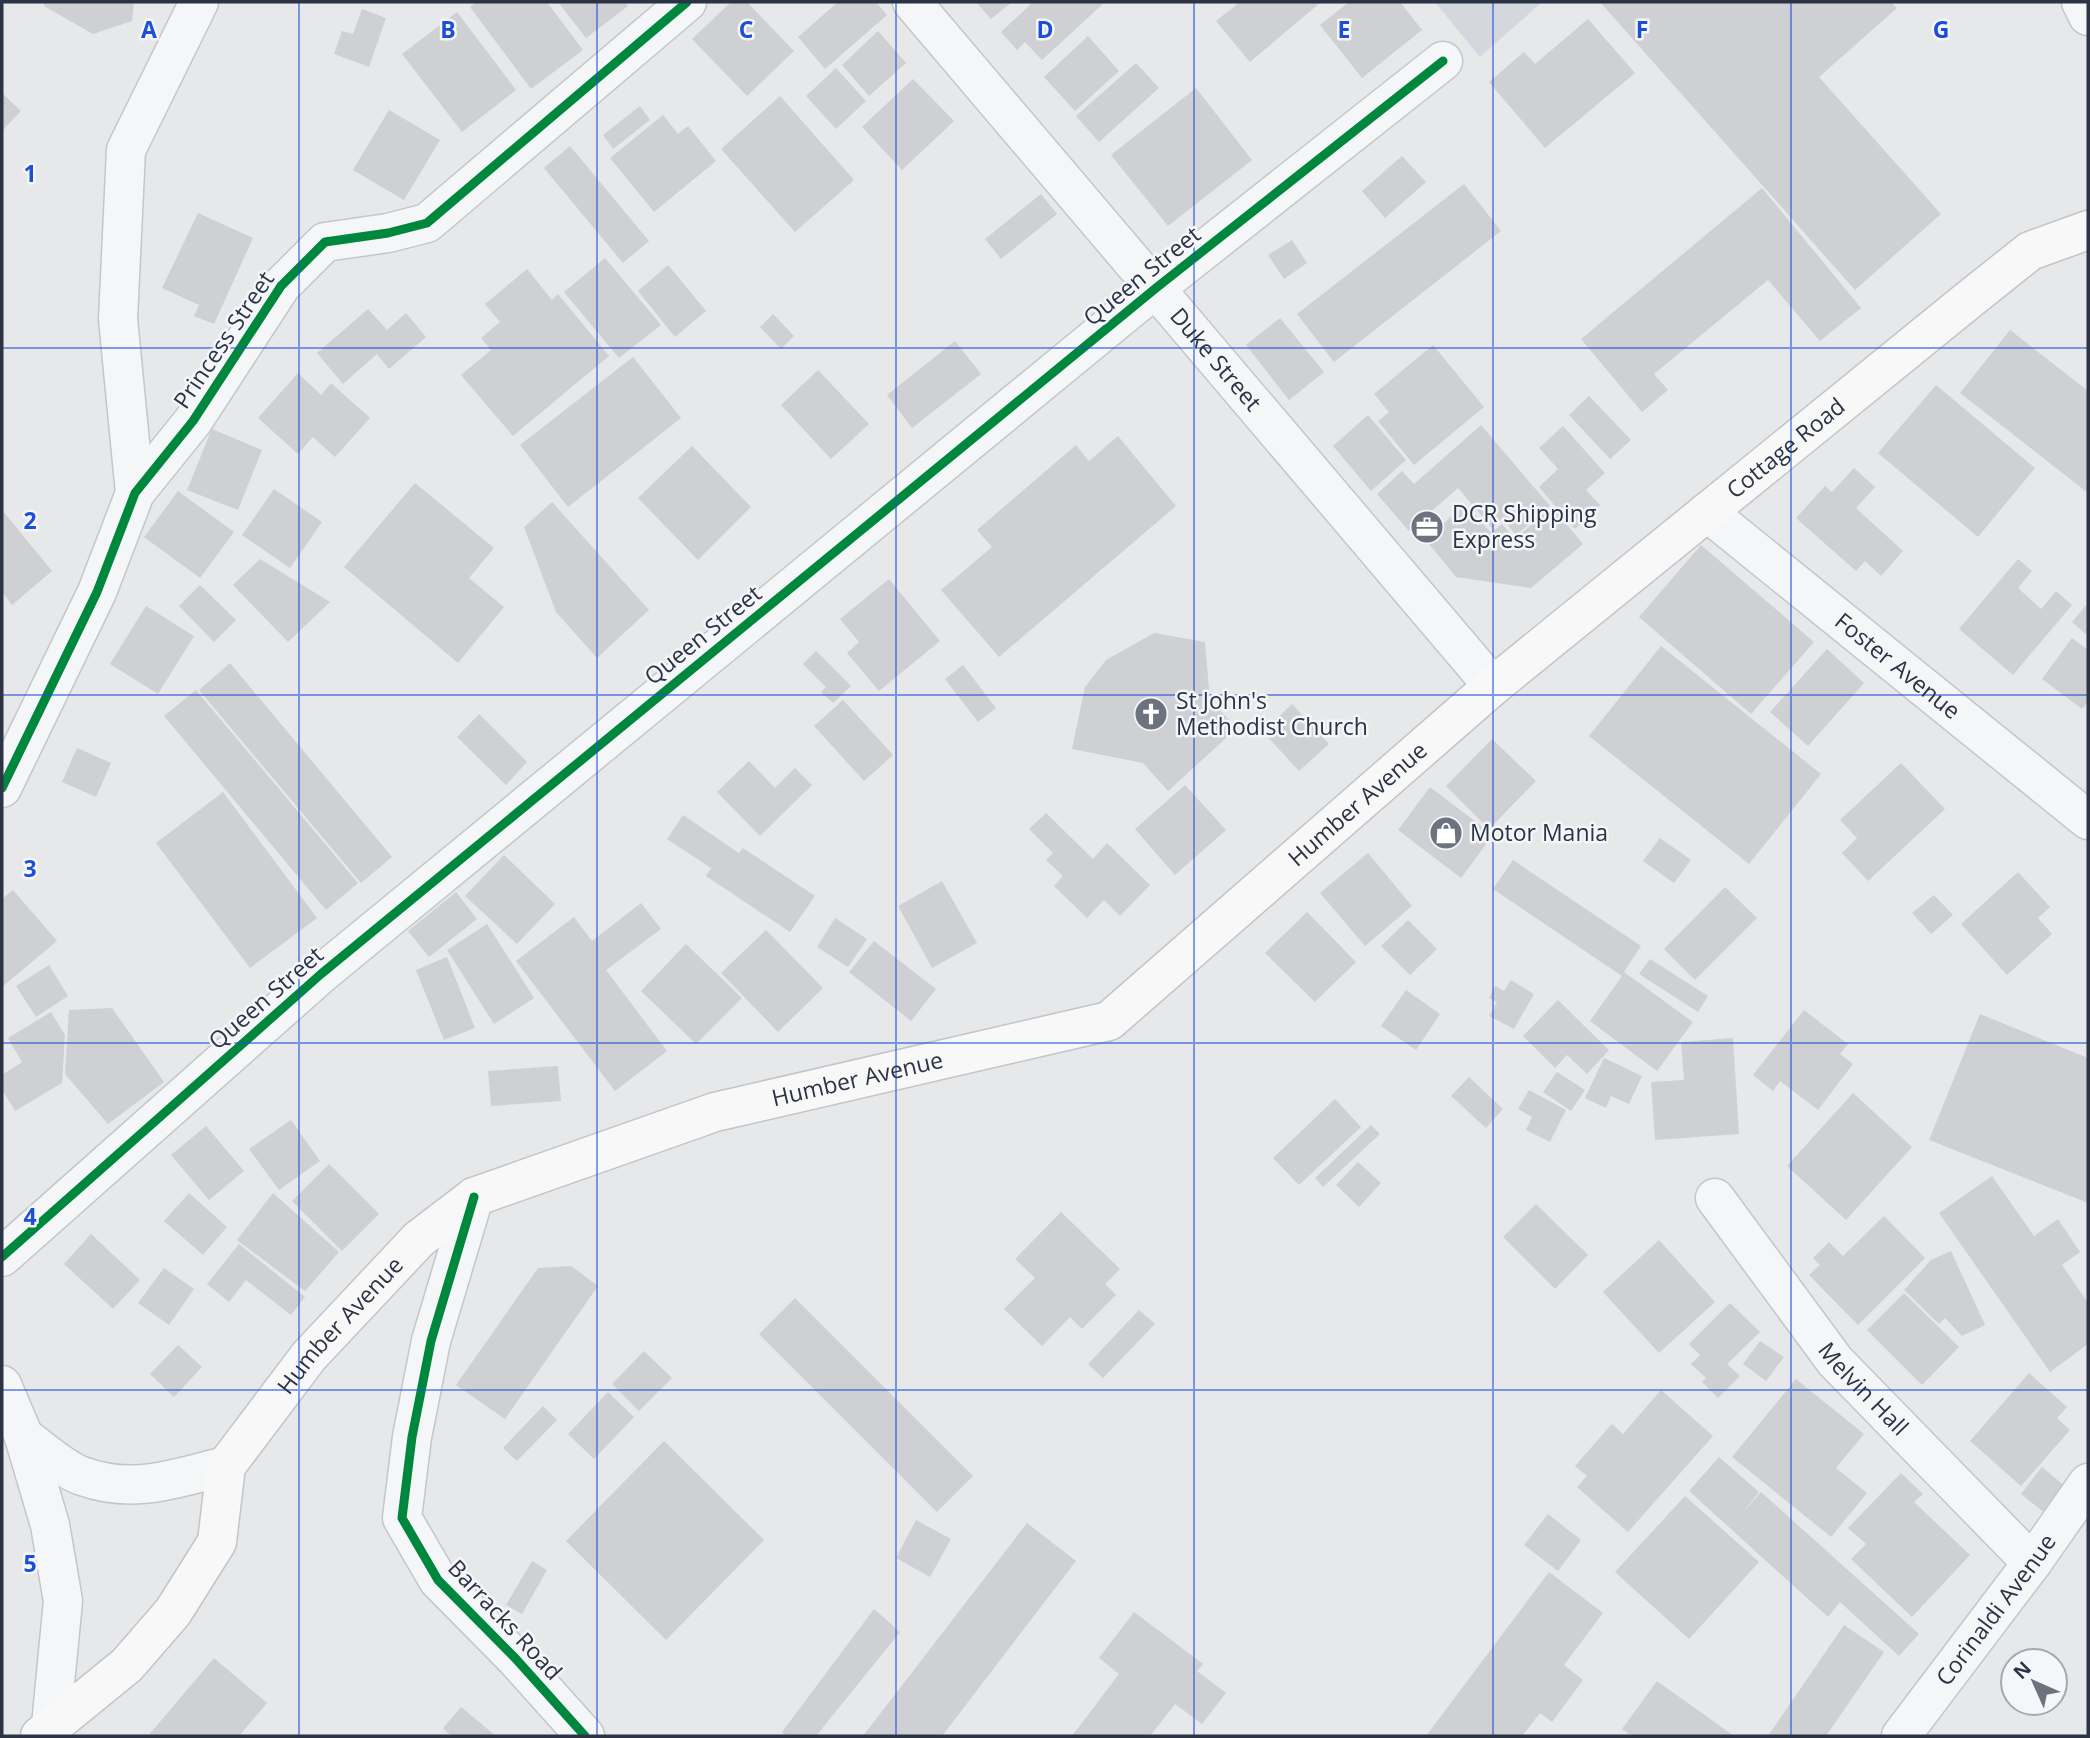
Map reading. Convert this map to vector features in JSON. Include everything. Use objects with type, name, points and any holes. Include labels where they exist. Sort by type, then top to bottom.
[{"type":"main road","name":"Cottage Road","points":[[1493,686],[2030,251],[2088,230]]},
{"type":"main road","name":"Humber Avenue","points":[[226,1466],[309,1356],[419,1239],[474,1197],[715,1112],[1109,1021],[1493,686]]},
{"type":"main road","points":[[46,1731],[127,1665],[173,1612],[217,1542],[226,1466]]},
{"type":"street","name":"Princess Street","points":[[135,493],[118,319],[126,150],[199,2]]},
{"type":"street","name":"Princess Street","points":[[2,788],[97,592],[135,493],[193,421],[281,286],[325,242],[388,233],[427,223],[687,2]]},
{"type":"street","name":"Duke Street","points":[[912,2],[1493,686]]},
{"type":"street","points":[[2081,2],[2088,16]]},
{"type":"street","name":"Queen Street","points":[[2,1257],[321,974],[1156,288],[1443,61]]},
{"type":"street","name":"Foster Avenue","points":[[1707,512],[2088,820]]},
{"type":"street","name":"Barracks Road","points":[[474,1197],[431,1341],[412,1437],[402,1518],[438,1580],[516,1659],[585,1736]]},
{"type":"street","name":"Melvin Hall","points":[[1715,1198],[1835,1361],[2032,1563]]},
{"type":"street","points":[[2,1385],[24,1437],[50,1525],[64,1601],[46,1731]]},
{"type":"street","points":[[24,1437],[80,1476],[123,1486],[150,1485],[226,1466]]},
{"type":"street","name":"Corinaldi Avenue","points":[[1901,1736],[2032,1563],[2088,1483]]},
{"type":"shaded area","points":[[1435,2],[1542,2],[1480,57]]},
{"type":"building","points":[[44,2],[134,2],[132,21],[93,34],[44,6]]},
{"type":"building","points":[[476,2],[547,2],[583,50],[531,89],[470,7]]},
{"type":"building","points":[[558,2],[624,2],[628,6],[586,38]]},
{"type":"building","points":[[731,2],[747,2],[794,51],[747,96],[692,39]]},
{"type":"building","points":[[838,2],[876,2],[887,15],[825,69],[798,37]]},
{"type":"building","points":[[976,2],[1012,2],[991,19]]},
{"type":"building","points":[[1033,2],[1105,2],[1042,60],[1025,42],[1017,50],[1001,32]]},
{"type":"building","points":[[1240,2],[1321,2],[1250,62],[1216,21]]},
{"type":"building","points":[[1349,2],[1400,2],[1422,30],[1362,78],[1320,25]]},
{"type":"building","points":[[1600,2],[1891,2],[1897,8],[1819,77],[1941,214],[1855,290]]},
{"type":"building","points":[[362,9],[386,18],[369,67],[334,54],[342,31],[353,34]]},
{"type":"building","points":[[457,12],[516,90],[462,132],[402,54]]},
{"type":"building","points":[[1588,19],[1635,73],[1545,148],[1489,82],[1524,52],[1535,64]]},
{"type":"building","points":[[878,31],[906,63],[869,96],[842,65]]},
{"type":"building","points":[[1088,36],[1119,71],[1075,111],[1044,77]]},
{"type":"building","points":[[1136,63],[1159,88],[1099,142],[1076,116]]},
{"type":"building","points":[[836,68],[866,101],[836,129],[806,96]]},
{"type":"building","points":[[913,79],[954,121],[902,170],[862,127]]},
{"type":"building","points":[[1196,88],[1252,160],[1168,226],[1111,155]]},
{"type":"building","points":[[2,93],[21,111],[2,131]]},
{"type":"building","points":[[780,96],[854,180],[795,232],[721,149]]},
{"type":"building","points":[[640,106],[650,120],[613,149],[603,135]]},
{"type":"building","points":[[389,110],[440,140],[404,200],[353,170]]},
{"type":"building","points":[[663,115],[678,134],[688,126],[716,161],[654,212],[610,158]]},
{"type":"building","points":[[570,146],[649,241],[623,263],[544,168]]},
{"type":"building","points":[[1402,156],[1426,182],[1385,218],[1362,191]]},
{"type":"building","points":[[1464,184],[1501,231],[1334,362],[1297,314]]},
{"type":"building","points":[[1762,188],[1861,308],[1820,341],[1768,280],[1654,374],[1668,390],[1642,412],[1581,339]]},
{"type":"building","points":[[1041,194],[1057,214],[1001,259],[985,239]]},
{"type":"building","points":[[198,213],[253,238],[214,324],[194,316],[199,305],[162,288]]},
{"type":"building","points":[[1292,240],[1307,263],[1284,279],[1268,255]]},
{"type":"building","points":[[605,258],[661,325],[619,358],[564,292]]},
{"type":"building","points":[[668,265],[706,311],[675,337],[638,291]]},
{"type":"building","points":[[527,269],[552,300],[558,294],[609,356],[513,436],[461,375],[491,350],[481,338],[500,322],[485,304]]},
{"type":"building","points":[[368,309],[387,330],[406,313],[426,337],[389,369],[377,354],[343,384],[317,353]]},
{"type":"building","points":[[773,314],[794,336],[781,349],[760,327]]},
{"type":"building","points":[[1280,318],[1324,372],[1289,400],[1246,345]]},
{"type":"building","points":[[2010,330],[2088,391],[2088,493],[1960,393]]},
{"type":"building","points":[[955,341],[981,374],[912,428],[887,395]]},
{"type":"building","points":[[1433,345],[1484,407],[1414,465],[1378,421],[1389,412],[1374,394]]},
{"type":"building","points":[[633,357],[681,418],[568,507],[520,445]]},
{"type":"building","points":[[818,370],[869,424],[831,459],[781,405]]},
{"type":"building","points":[[298,373],[321,395],[331,383],[370,418],[335,457],[313,437],[298,454],[258,418]]},
{"type":"building","points":[[1936,385],[2035,468],[1978,537],[1878,453]]},
{"type":"building","points":[[1589,396],[1631,440],[1610,459],[1569,415]]},
{"type":"building","points":[[1368,415],[1406,460],[1371,491],[1333,446]]},
{"type":"building","points":[[1481,425],[1550,506],[1516,535],[1502,518],[1492,528],[1458,488],[1409,531],[1377,494],[1402,471],[1414,484]]},
{"type":"building","points":[[1563,426],[1605,473],[1586,490],[1600,505],[1575,529],[1539,487],[1558,469],[1539,448]]},
{"type":"building","points":[[212,429],[262,450],[238,510],[187,490]]},
{"type":"building","points":[[1118,436],[1176,506],[999,657],[941,590],[992,547],[977,530],[1076,445],[1089,461]]},
{"type":"building","points":[[692,446],[751,507],[698,560],[638,498]]},
{"type":"building","points":[[1854,468],[1875,487],[1856,508],[1903,551],[1881,576],[1865,561],[1856,571],[1796,518],[1825,486],[1832,492]]},
{"type":"building","points":[[415,483],[494,548],[469,578],[504,607],[458,663],[344,567]]},
{"type":"building","points":[[274,489],[322,522],[290,568],[242,535]]},
{"type":"building","points":[[178,491],[234,532],[200,578],[144,537]]},
{"type":"building","points":[[552,502],[649,610],[597,658],[556,612],[524,527]]},
{"type":"building","points":[[1466,504],[1491,533],[1502,524],[1515,539],[1552,507],[1583,544],[1531,588],[1456,577],[1425,539]]},
{"type":"building","points":[[2,510],[52,571],[12,605],[2,592]]},
{"type":"building","points":[[1701,545],[1814,642],[1751,714],[1639,617]]},
{"type":"building","points":[[260,559],[330,602],[288,642],[233,585]]},
{"type":"building","points":[[2018,559],[2032,571],[2018,588],[2041,609],[2056,591],[2072,605],[2013,675],[1959,629]]},
{"type":"building","points":[[889,579],[940,641],[879,691],[847,653],[859,642],[840,619]]},
{"type":"building","points":[[200,585],[236,620],[214,642],[179,606]]},
{"type":"building","points":[[2088,603],[2088,636],[2072,622]]},
{"type":"building","points":[[146,606],[194,636],[158,694],[110,664]]},
{"type":"building","name":"St John's Methodist Church","points":[[1154,633],[1205,642],[1210,700],[1237,728],[1168,791],[1143,763],[1072,749],[1085,687],[1106,660]]},
{"type":"building","points":[[2072,638],[2088,650],[2088,701],[2082,709],[2042,679]]},
{"type":"building","points":[[1661,646],[1821,774],[1749,864],[1589,736]]},
{"type":"building","points":[[1827,649],[1864,683],[1808,746],[1770,712]]},
{"type":"building","points":[[816,651],[851,686],[833,703],[821,692],[826,687],[803,664]]},
{"type":"building","points":[[230,663],[392,857],[361,883],[199,690]]},
{"type":"building","points":[[963,665],[996,708],[978,722],[945,679]]},
{"type":"building","points":[[196,690],[358,883],[326,910],[164,716]]},
{"type":"building","points":[[843,700],[893,755],[864,781],[814,726]]},
{"type":"building","points":[[1292,704],[1329,744],[1299,771],[1263,732]]},
{"type":"building","points":[[479,714],[527,762],[506,785],[457,737]]},
{"type":"building","points":[[1492,739],[1536,781],[1489,829],[1446,786]]},
{"type":"building","points":[[77,748],[111,763],[96,797],[62,782]]},
{"type":"building","points":[[749,761],[775,788],[795,768],[812,785],[760,836],[717,792]]},
{"type":"building","points":[[1901,763],[1945,809],[1868,881],[1842,853],[1857,838],[1840,820]]},
{"type":"building","points":[[1185,785],[1226,830],[1175,875],[1135,829]]},
{"type":"building","name":"Motor Mania","points":[[1430,787],[1493,835],[1461,878],[1398,830]]},
{"type":"building","points":[[223,792],[317,918],[250,968],[156,843]]},
{"type":"building","points":[[1046,813],[1093,859],[1107,843],[1150,885],[1120,916],[1104,900],[1087,918],[1054,886],[1063,876],[1046,860],[1053,853],[1029,829]]},
{"type":"building","points":[[683,815],[739,853],[743,848],[815,896],[790,932],[706,876],[711,868],[667,839]]},
{"type":"building","points":[[1660,838],[1691,860],[1674,883],[1643,861]]},
{"type":"building","points":[[1368,853],[1412,906],[1365,946],[1320,893]]},
{"type":"building","points":[[504,855],[555,904],[517,944],[465,896]]},
{"type":"building","points":[[1513,860],[1641,946],[1624,972],[1693,1022],[1657,1071],[1590,1021],[1622,976],[1493,889]]},
{"type":"building","points":[[2018,872],[2050,907],[2038,918],[2052,934],[2007,975],[1961,924]]},
{"type":"building","points":[[942,881],[977,943],[932,968],[898,906]]},
{"type":"building","points":[[1725,887],[1757,918],[1695,980],[1664,949]]},
{"type":"building","points":[[13,890],[57,941],[2,987],[2,899]]},
{"type":"building","points":[[456,892],[477,919],[429,957],[408,931]]},
{"type":"building","points":[[1934,895],[1953,915],[1931,934],[1912,913]]},
{"type":"building","points":[[641,903],[661,929],[606,970],[667,1051],[615,1091],[516,961],[574,917],[592,941]]},
{"type":"building","points":[[1307,912],[1356,962],[1315,1002],[1265,953]]},
{"type":"building","points":[[835,918],[867,939],[848,967],[817,947]]},
{"type":"building","points":[[1408,920],[1437,949],[1410,975],[1381,946]]},
{"type":"building","points":[[487,924],[534,998],[494,1024],[447,950]]},
{"type":"building","points":[[766,930],[823,988],[778,1032],[721,973]]},
{"type":"building","points":[[874,941],[936,989],[911,1021],[849,972]]},
{"type":"building","points":[[686,944],[742,998],[696,1044],[641,991]]},
{"type":"building","points":[[447,957],[475,1028],[444,1040],[416,970]]},
{"type":"building","points":[[1650,959],[1708,996],[1698,1012],[1639,974]]},
{"type":"building","points":[[49,965],[68,996],[36,1017],[16,986]]},
{"type":"building","points":[[1511,980],[1534,994],[1514,1029],[1489,1016],[1497,1002],[1489,998],[1495,986],[1504,991]]},
{"type":"building","points":[[1406,990],[1440,1014],[1416,1050],[1381,1026]]},
{"type":"building","points":[[1558,1000],[1609,1050],[1587,1074],[1567,1055],[1555,1068],[1523,1036]]},
{"type":"building","points":[[112,1008],[164,1082],[108,1124],[65,1074],[69,1010]]},
{"type":"building","points":[[1804,1010],[1848,1044],[1840,1054],[1853,1064],[1818,1110],[1780,1081],[1773,1091],[1753,1075]]},
{"type":"building","points":[[51,1012],[65,1035],[62,1083],[15,1111],[2,1089],[2,1075],[22,1062],[8,1038]]},
{"type":"building","points":[[1980,1014],[2088,1058],[2088,1203],[1929,1140]]},
{"type":"building","points":[[1733,1038],[1739,1134],[1655,1140],[1651,1082],[1684,1080],[1681,1042]]},
{"type":"building","points":[[1604,1058],[1642,1076],[1629,1104],[1611,1096],[1606,1108],[1585,1098]]},
{"type":"building","points":[[558,1066],[561,1101],[491,1106],[488,1071]]},
{"type":"building","points":[[1557,1072],[1585,1090],[1571,1111],[1543,1092]]},
{"type":"building","points":[[1469,1077],[1503,1109],[1486,1128],[1451,1096]]},
{"type":"building","points":[[1529,1090],[1566,1110],[1550,1142],[1526,1130],[1532,1117],[1518,1109]]},
{"type":"building","points":[[1853,1093],[1912,1147],[1846,1220],[1787,1166]]},
{"type":"building","points":[[1335,1099],[1361,1127],[1299,1185],[1273,1158]]},
{"type":"building","points":[[291,1120],[320,1161],[279,1190],[249,1149]]},
{"type":"building","points":[[1371,1125],[1380,1134],[1323,1187],[1315,1178]]},
{"type":"building","points":[[206,1126],[244,1171],[209,1200],[171,1155]]},
{"type":"building","points":[[1358,1162],[1381,1183],[1359,1207],[1336,1185]]},
{"type":"building","points":[[329,1164],[379,1214],[342,1251],[292,1201]]},
{"type":"building","points":[[1992,1176],[2034,1236],[2058,1219],[2080,1252],[2062,1265],[2088,1303],[2088,1344],[2050,1372],[1939,1213]]},
{"type":"building","points":[[189,1193],[227,1227],[203,1255],[164,1221]]},
{"type":"building","points":[[273,1193],[339,1252],[305,1291],[237,1240]]},
{"type":"building","points":[[1536,1204],[1588,1255],[1555,1289],[1503,1237]]},
{"type":"building","points":[[1061,1212],[1120,1269],[1105,1284],[1116,1295],[1082,1329],[1070,1317],[1042,1346],[1004,1309],[1035,1278],[1015,1259]]},
{"type":"building","points":[[1884,1216],[1925,1258],[1858,1325],[1809,1275],[1820,1265],[1813,1258],[1829,1242],[1843,1256]]},
{"type":"building","points":[[91,1234],[140,1280],[113,1309],[64,1264]]},
{"type":"building","points":[[1659,1240],[1715,1302],[1659,1353],[1603,1292]]},
{"type":"building","points":[[239,1244],[305,1297],[291,1315],[246,1280],[229,1302],[207,1284]]},
{"type":"building","points":[[1951,1251],[1985,1325],[1962,1336],[1945,1318],[1939,1324],[1904,1290],[1931,1260]]},
{"type":"building","points":[[571,1266],[598,1286],[505,1419],[456,1385],[538,1268]]},
{"type":"building","points":[[164,1268],[194,1289],[169,1325],[138,1303]]},
{"type":"building","points":[[1904,1293],[1959,1347],[1922,1385],[1867,1330]]},
{"type":"building","points":[[795,1298],[973,1476],[937,1512],[759,1334]]},
{"type":"building","points":[[1730,1303],[1760,1332],[1727,1364],[1740,1376],[1718,1398],[1702,1382],[1706,1378],[1691,1364],[1700,1355],[1689,1344]]},
{"type":"building","points":[[1139,1310],[1155,1324],[1103,1378],[1088,1364]]},
{"type":"building","points":[[1760,1341],[1784,1357],[1766,1381],[1743,1364]]},
{"type":"building","points":[[178,1345],[202,1367],[174,1397],[150,1374]]},
{"type":"building","points":[[644,1351],[672,1378],[639,1411],[612,1384]]},
{"type":"building","points":[[2029,1373],[2067,1407],[2057,1418],[2070,1430],[2021,1486],[1970,1441]]},
{"type":"building","points":[[1796,1379],[1864,1434],[1836,1468],[1867,1493],[1831,1537],[1732,1457]]},
{"type":"building","points":[[1661,1390],[1713,1436],[1628,1532],[1577,1487],[1587,1476],[1575,1466],[1612,1424],[1623,1434]]},
{"type":"building","points":[[608,1392],[634,1417],[594,1459],[568,1434]]},
{"type":"building","points":[[543,1406],[557,1420],[517,1461],[503,1448]]},
{"type":"building","points":[[664,1441],[764,1540],[666,1640],[566,1541]]},
{"type":"building","points":[[1719,1457],[1759,1492],[1741,1514],[1761,1492],[1919,1634],[1899,1656],[1840,1602],[1828,1617],[1689,1491]]},
{"type":"building","points":[[2042,1467],[2066,1487],[2046,1514],[2021,1494]]},
{"type":"building","points":[[1901,1473],[1923,1494],[1914,1502],[1970,1555],[1912,1617],[1851,1559],[1866,1544],[1848,1528]]},
{"type":"building","points":[[1685,1496],[1759,1562],[1689,1639],[1615,1572]]},
{"type":"building","points":[[1548,1514],[1581,1540],[1558,1571],[1524,1545]]},
{"type":"building","points":[[916,1520],[951,1539],[930,1577],[896,1558]]},
{"type":"building","points":[[1027,1523],[1076,1561],[942,1736],[863,1736]]},
{"type":"building","points":[[532,1561],[547,1570],[522,1614],[506,1605]]},
{"type":"building","points":[[1549,1572],[1603,1613],[1564,1665],[1583,1680],[1552,1722],[1540,1713],[1522,1736],[1426,1736]]},
{"type":"building","points":[[874,1609],[900,1632],[816,1736],[786,1736],[782,1732]]},
{"type":"building","points":[[1134,1612],[1203,1664],[1197,1671],[1226,1693],[1202,1724],[1175,1704],[1150,1736],[1072,1736],[1119,1674],[1099,1658]]},
{"type":"building","points":[[1844,1625],[1884,1652],[1826,1736],[1768,1736]]},
{"type":"building","points":[[214,1658],[267,1703],[239,1736],[148,1736]]},
{"type":"building","points":[[1657,1681],[1734,1736],[1632,1736],[1622,1729]]},
{"type":"building","points":[[461,1707],[496,1736],[449,1736],[443,1728]]},
{"type":"cycle path","points":[[2,788],[97,592],[135,493],[193,421],[281,286],[325,242],[388,233],[427,223],[687,2]]},
{"type":"cycle path","points":[[2,1257],[321,974],[1156,288],[1443,61]]},
{"type":"cycle path","points":[[474,1197],[431,1341],[412,1437],[402,1518],[438,1580],[516,1659],[585,1736]]},
{"type":"place","name":"DCR Shipping Express","points":[[1427,527]]},
{"type":"place","name":"St John's Methodist Church","points":[[1151,714]]},
{"type":"place","name":"Motor Mania","points":[[1446,833]]}]
